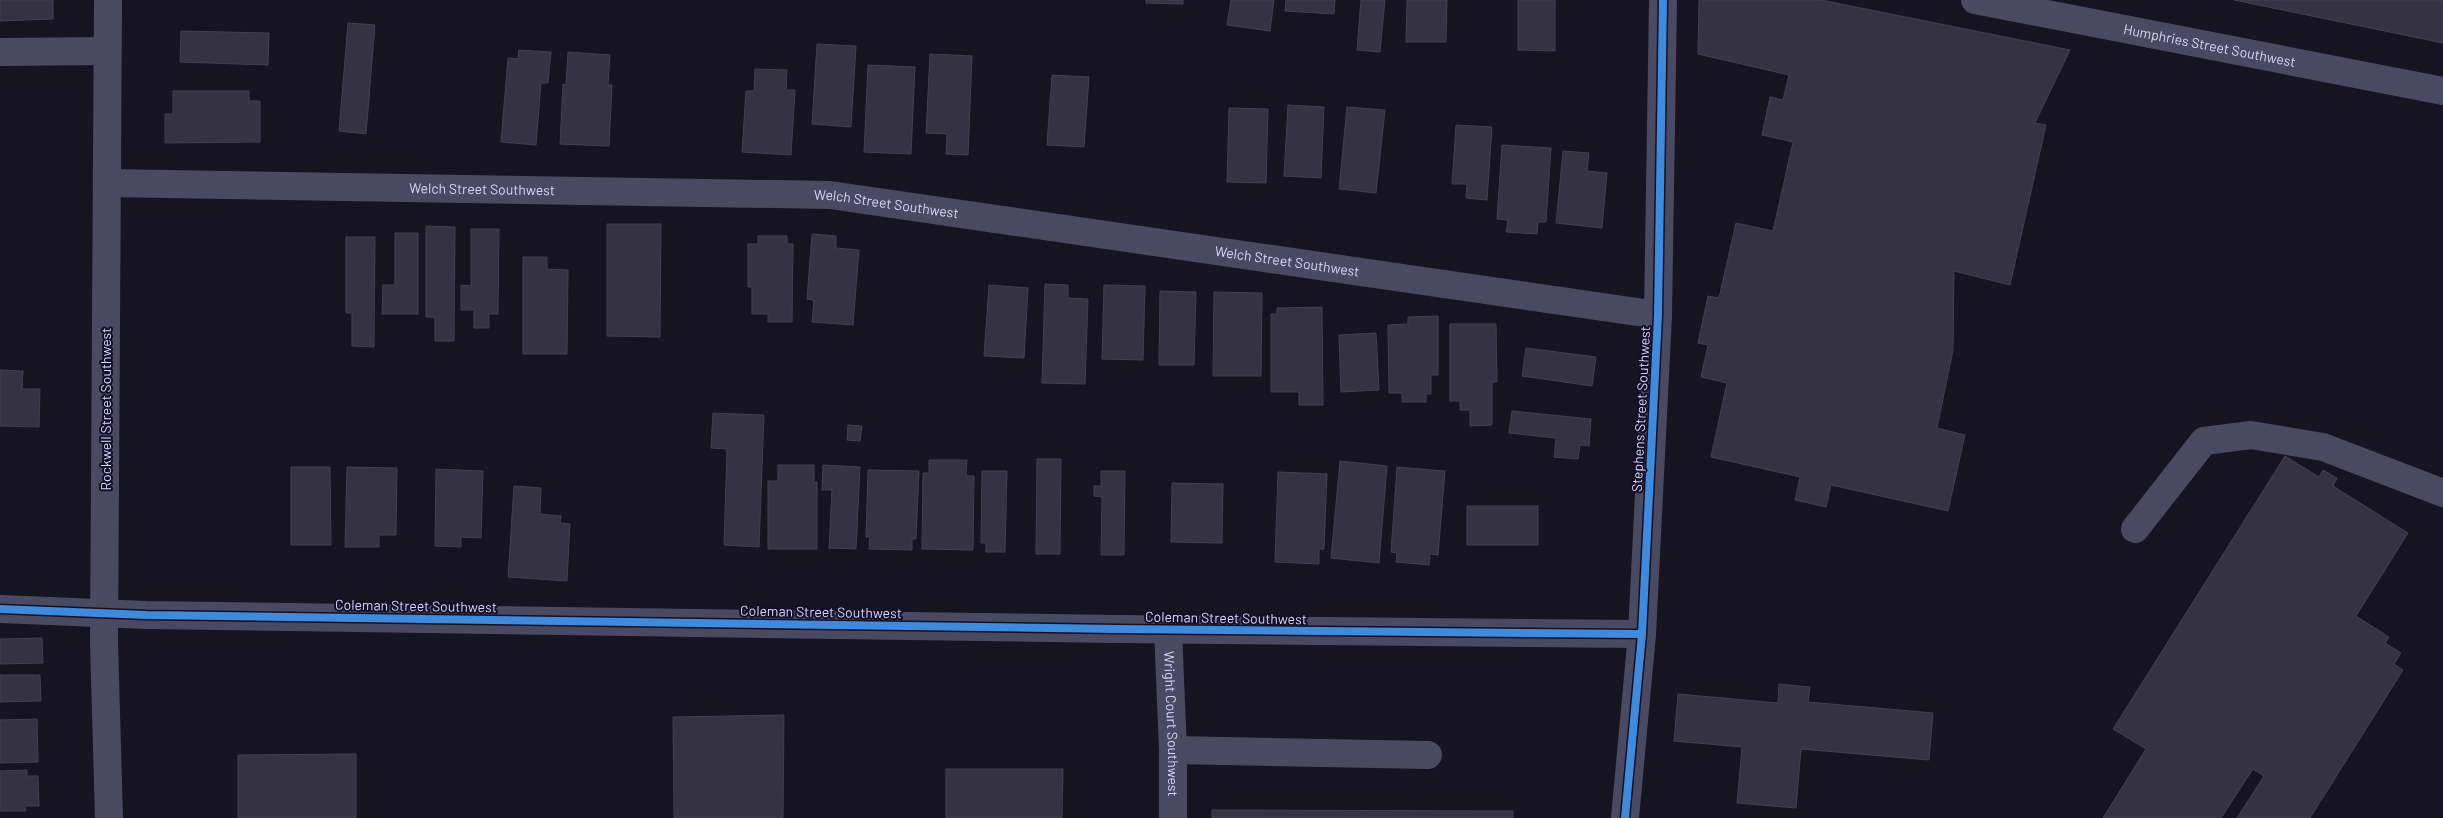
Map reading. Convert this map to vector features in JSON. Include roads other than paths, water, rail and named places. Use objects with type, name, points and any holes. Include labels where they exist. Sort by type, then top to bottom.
[{"type":"street","name":"Rockwell Street Southwest","points":[[108,0],[105,613],[109,818]]},
{"type":"street","name":"Stephens Street Southwest","points":[[1625,818],[1642,634],[1658,315],[1664,0]]},
{"type":"street","name":"Humphries Street Southwest","points":[[1975,0],[2443,91]]},
{"type":"street","points":[[0,52],[107,52]]},
{"type":"street","name":"Welch Street Southwest","points":[[107,182],[830,195],[1658,315]]},
{"type":"street","points":[[2135,529],[2204,441],[2251,435],[2324,447],[2443,493]]},
{"type":"street","name":"Coleman Street Southwest","points":[[0,609],[105,613],[1168,630],[1642,634]]},
{"type":"street","name":"Wright Court Southwest","points":[[1168,630],[1174,750],[1173,818]]},
{"type":"street","points":[[1174,750],[1428,755]]}]
